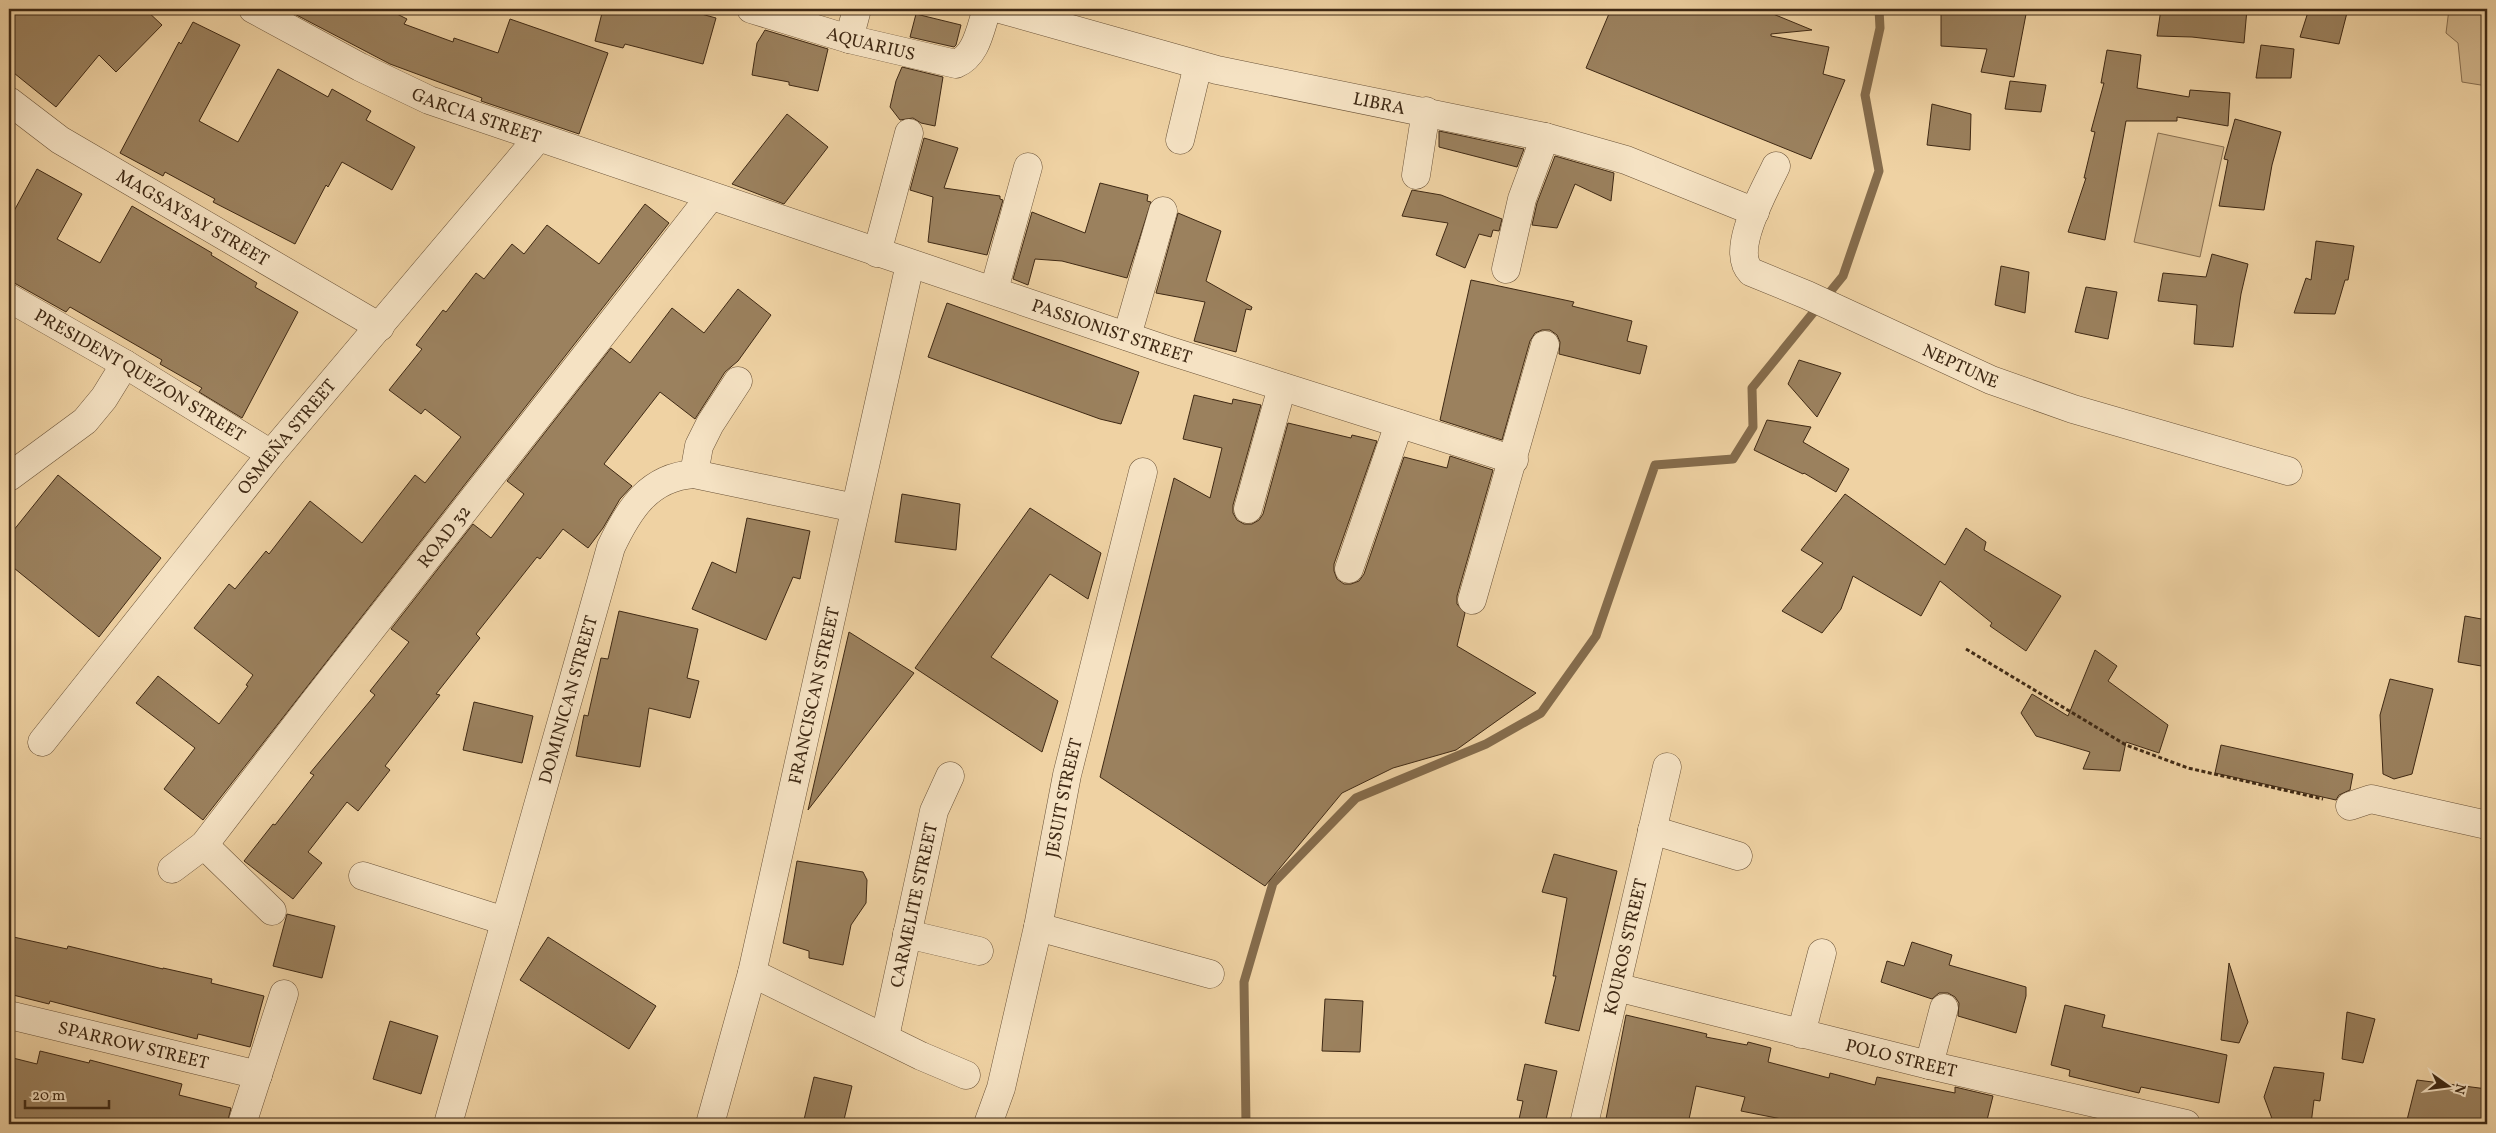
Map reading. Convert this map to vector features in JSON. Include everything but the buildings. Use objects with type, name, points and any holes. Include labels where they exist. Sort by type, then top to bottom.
[{"type":"street","name":"GARCIA STREET","points":[[253,9],[395,85],[428,100],[710,197]]},
{"type":"street","name":"AQUARIUS","points":[[751,9],[849,39],[956,64],[964,60],[973,48],[987,9]]},
{"type":"street","points":[[849,39],[857,9]]},
{"type":"street","name":"LIBRA","points":[[1000,9],[1198,65],[1545,137],[1626,160],[1755,212]]},
{"type":"street","points":[[1180,140],[1198,65]]},
{"type":"street","name":"MAGSAYSAY STREET","points":[[9,100],[60,140],[380,327]]},
{"type":"street","points":[[1416,175],[1426,111]]},
{"type":"street","points":[[877,253],[909,132]]},
{"type":"street","points":[[1506,269],[1522,199],[1545,137]]},
{"type":"street","name":"OSMEÑA STREET","points":[[42,742],[271,454],[538,138]]},
{"type":"street","points":[[994,290],[1028,166]]},
{"type":"street","name":"NEPTUNE","points":[[1776,166],[1755,212],[1743,247],[1745,266],[1751,272],[1807,295],[1991,380],[2073,409],[2288,471]]},
{"type":"street","name":"PASSIONIST STREET","points":[[710,197],[1282,387],[1514,460]]},
{"type":"street","name":"ROAD 32","points":[[172,869],[204,845],[710,197]]},
{"type":"street","points":[[1127,336],[1163,211]]},
{"type":"street","name":"FRANCISCAN STREET","points":[[710,1124],[752,973],[910,264]]},
{"type":"street","name":"PRESIDENT QUEZON STREET","points":[[9,298],[125,364],[271,454]]},
{"type":"street","points":[[1472,600],[1514,460],[1545,345]]},
{"type":"street","points":[[9,477],[85,421],[104,398],[125,364]]},
{"type":"street","points":[[694,474],[699,446],[710,424],[738,381]]},
{"type":"street","points":[[1248,509],[1282,387]]},
{"type":"street","points":[[1349,569],[1400,424]]},
{"type":"street","name":"JESUIT STREET","points":[[988,1124],[1001,1088],[1038,927],[1067,775],[1143,472]]},
{"type":"street","name":"DOMINICAN STREET","points":[[448,1124],[611,547],[624,521],[637,502],[654,486],[677,475],[694,474],[855,508]]},
{"type":"street","name":"KOUROS STREET","points":[[1584,1124],[1667,767]]},
{"type":"street","name":"CARMELITE STREET","points":[[885,1037],[934,811],[950,776]]},
{"type":"street","points":[[2350,806],[2371,799],[2487,825]]},
{"type":"street","points":[[1652,830],[1738,856]]},
{"type":"street","points":[[204,845],[272,911]]},
{"type":"street","points":[[363,876],[504,921]]},
{"type":"street","points":[[1038,927],[1210,974]]},
{"type":"street","points":[[907,934],[979,951]]},
{"type":"street","points":[[1801,1034],[1822,953]]},
{"type":"street","points":[[752,973],[921,1056],[966,1075]]},
{"type":"street","name":"POLO STREET","points":[[1616,987],[1801,1034],[2173,1123]]},
{"type":"street","points":[[242,1124],[284,994]]},
{"type":"street","points":[[1929,1065],[1944,1008]]},
{"type":"street","name":"SPARROW STREET","points":[[9,1015],[258,1076]]},
{"type":"path","points":[[1966,649],[2126,745],[2188,768],[2350,806]]},
{"type":"shaded area","points":[[2449,9],[2487,9],[2487,86],[2462,82],[2458,43],[2446,33]]},
{"type":"shaded area","points":[[2158,133],[2224,147],[2200,257],[2134,242]]},
{"type":"waterway","points":[[1246,1124],[1244,982],[1273,883],[1356,798],[1486,744],[1541,713],[1596,636],[1655,465],[1733,459],[1753,427],[1752,388],[1843,276],[1879,171],[1865,95],[1880,28],[1879,9]]}]
